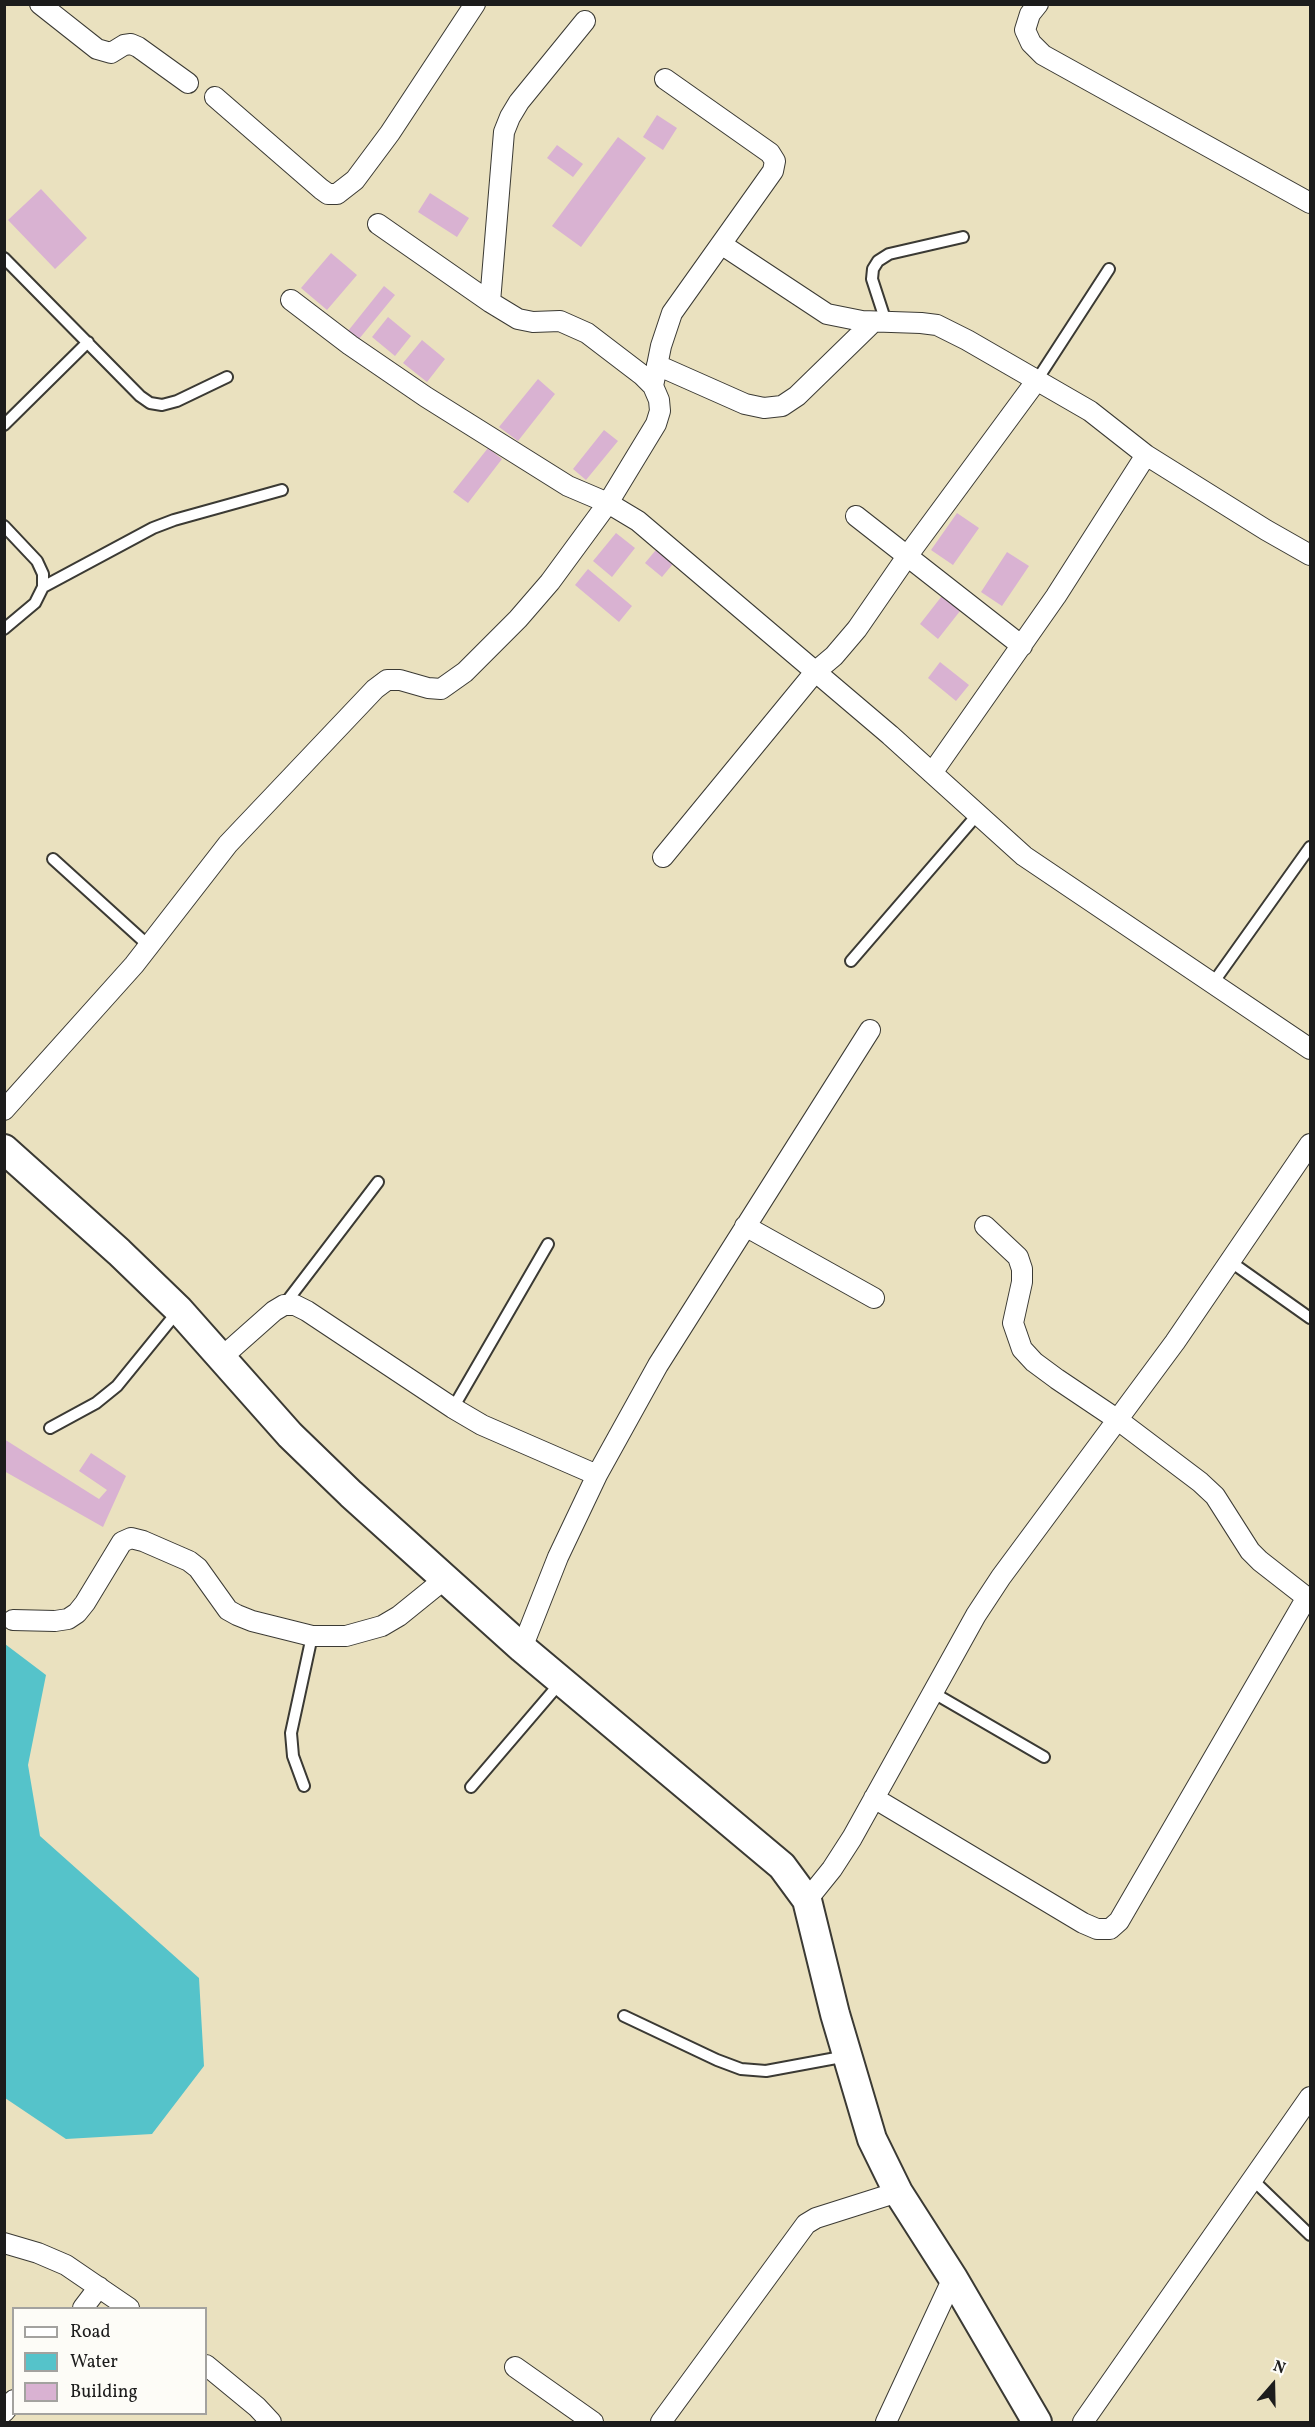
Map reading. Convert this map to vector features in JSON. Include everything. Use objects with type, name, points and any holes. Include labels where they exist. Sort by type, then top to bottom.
[{"type":"main road","points":[[4,1149],[119,1252],[179,1310],[318,1463],[522,1648],[782,1866],[807,1900],[872,2139],[898,2192],[953,2278],[1037,2422]]},
{"type":"street","points":[[40,4],[97,49],[111,53],[130,44],[138,47],[188,83]]},
{"type":"street","points":[[215,97],[321,189],[328,194],[337,194],[356,180],[475,4]]},
{"type":"street","points":[[1038,4],[1030,14],[1024,30],[1031,44],[1043,55],[1311,203]]},
{"type":"street","points":[[490,302],[504,132],[519,102],[585,21]]},
{"type":"street","points":[[653,387],[665,332],[672,313],[773,171],[775,161],[770,153],[665,79]]},
{"type":"street","points":[[4,1110],[96,1010],[228,844],[375,688],[387,680],[400,680],[435,689],[441,689],[454,682],[535,600],[608,503],[656,424],[660,411],[659,400],[653,387],[642,375],[574,326],[560,321],[518,320],[378,224]]},
{"type":"street","points":[[721,244],[827,314],[841,318],[879,322],[921,322],[937,325],[975,344],[1090,411],[1146,455],[1266,530],[1311,555]]},
{"type":"street","points":[[291,300],[426,398],[568,486],[608,503],[638,521],[932,772],[976,815],[1024,856],[1311,1049]]},
{"type":"street","points":[[657,365],[745,404],[764,408],[782,406],[797,396],[879,322]]},
{"type":"street","points":[[663,857],[815,672],[834,656],[857,629],[908,555],[1037,380]]},
{"type":"street","points":[[932,772],[1022,646],[1146,455]]},
{"type":"street","points":[[856,516],[1022,646]]},
{"type":"street","points":[[522,1648],[558,1557],[597,1476],[658,1365],[870,1030]]},
{"type":"street","points":[[807,1900],[832,1869],[976,1615],[1001,1577],[1118,1420],[1231,1262],[1311,1144]]},
{"type":"street","points":[[745,1226],[874,1298]]},
{"type":"street","points":[[874,1798],[1083,1923],[1097,1929],[1110,1929],[1119,1921],[1309,1598],[1250,1551],[1215,1496],[1200,1482],[1118,1420],[1034,1362],[1022,1349],[1013,1323],[1022,1282],[1020,1263],[1010,1248],[985,1226]]},
{"type":"street","points":[[221,1358],[284,1305],[295,1305],[453,1408],[506,1437],[597,1476]]},
{"type":"street","points":[[13,1620],[55,1621],[68,1619],[77,1613],[122,1542],[131,1538],[189,1561],[198,1568],[228,1610],[237,1615],[252,1621],[312,1635],[346,1636],[382,1626],[408,1610],[446,1578]]},
{"type":"street","points":[[1083,2422],[1311,2097]]},
{"type":"street","points":[[661,2422],[806,2224],[816,2218],[898,2192]]},
{"type":"street","points":[[4,2243],[38,2253],[66,2265],[128,2307]]},
{"type":"street","points":[[886,2422],[953,2278]]},
{"type":"street","points":[[84,2307],[99,2287]]},
{"type":"street","points":[[207,2366],[257,2407],[271,2422]]},
{"type":"street","points":[[515,2367],[593,2422]]},
{"type":"lane","points":[[879,322],[872,279],[873,269],[878,261],[889,254],[963,237]]},
{"type":"lane","points":[[4,258],[150,403],[162,405],[177,401],[227,377]]},
{"type":"lane","points":[[1037,380],[1109,269]]},
{"type":"lane","points":[[4,425],[88,342]]},
{"type":"lane","points":[[43,587],[153,528],[195,513],[282,490]]},
{"type":"lane","points":[[4,526],[37,561],[43,574],[43,587],[35,603],[4,629]]},
{"type":"lane","points":[[851,961],[976,815]]},
{"type":"lane","points":[[1213,983],[1311,847]]},
{"type":"lane","points":[[53,859],[149,946]]},
{"type":"lane","points":[[284,1305],[378,1182]]},
{"type":"lane","points":[[453,1408],[548,1244]]},
{"type":"lane","points":[[1231,1262],[1311,1318]]},
{"type":"lane","points":[[51,1428],[96,1403],[117,1386],[179,1310]]},
{"type":"lane","points":[[304,1786],[292,1756],[291,1733],[312,1635]]},
{"type":"lane","points":[[471,1787],[562,1681]]},
{"type":"lane","points":[[932,1692],[1044,1757]]},
{"type":"lane","points":[[624,2016],[717,2060],[741,2068],[766,2071],[848,2055]]},
{"type":"lane","points":[[1253,2180],[1311,2235]]},
{"type":"water","points":[[5,1644],[46,1675],[28,1765],[40,1836],[199,1978],[204,2066],[152,2134],[66,2139],[5,2098]]},
{"type":"building","points":[[657,115],[677,128],[663,150],[643,137]]},
{"type":"building","points":[[618,137],[646,158],[581,247],[552,226]]},
{"type":"building","points":[[557,145],[583,164],[573,177],[547,158]]},
{"type":"building","points":[[41,189],[87,238],[55,269],[8,220]]},
{"type":"building","points":[[430,193],[469,218],[457,237],[418,212]]},
{"type":"building","points":[[331,253],[357,275],[327,310],[301,288]]},
{"type":"building","points":[[384,286],[395,295],[359,339],[348,331]]},
{"type":"building","points":[[388,317],[411,336],[395,356],[372,337]]},
{"type":"building","points":[[422,340],[445,359],[427,382],[403,363]]},
{"type":"building","points":[[538,379],[555,394],[518,441],[499,427]]},
{"type":"building","points":[[604,430],[618,441],[586,480],[573,469]]},
{"type":"building","points":[[488,448],[502,459],[468,503],[453,492]]},
{"type":"building","points":[[957,513],[979,528],[953,565],[931,550]]},
{"type":"building","points":[[616,533],[635,548],[612,577],[593,561]]},
{"type":"building","points":[[660,545],[677,559],[662,577],[645,563]]},
{"type":"building","points":[[1007,552],[1029,566],[1002,606],[981,592]]},
{"type":"building","points":[[588,569],[632,606],[619,622],[575,585]]},
{"type":"building","points":[[945,592],[964,606],[938,639],[920,624]]},
{"type":"building","points":[[940,662],[969,685],[956,701],[928,678]]},
{"type":"building","points":[[4,1439],[99,1499],[107,1490],[79,1471],[91,1453],[126,1476],[103,1527],[4,1471]]}]
